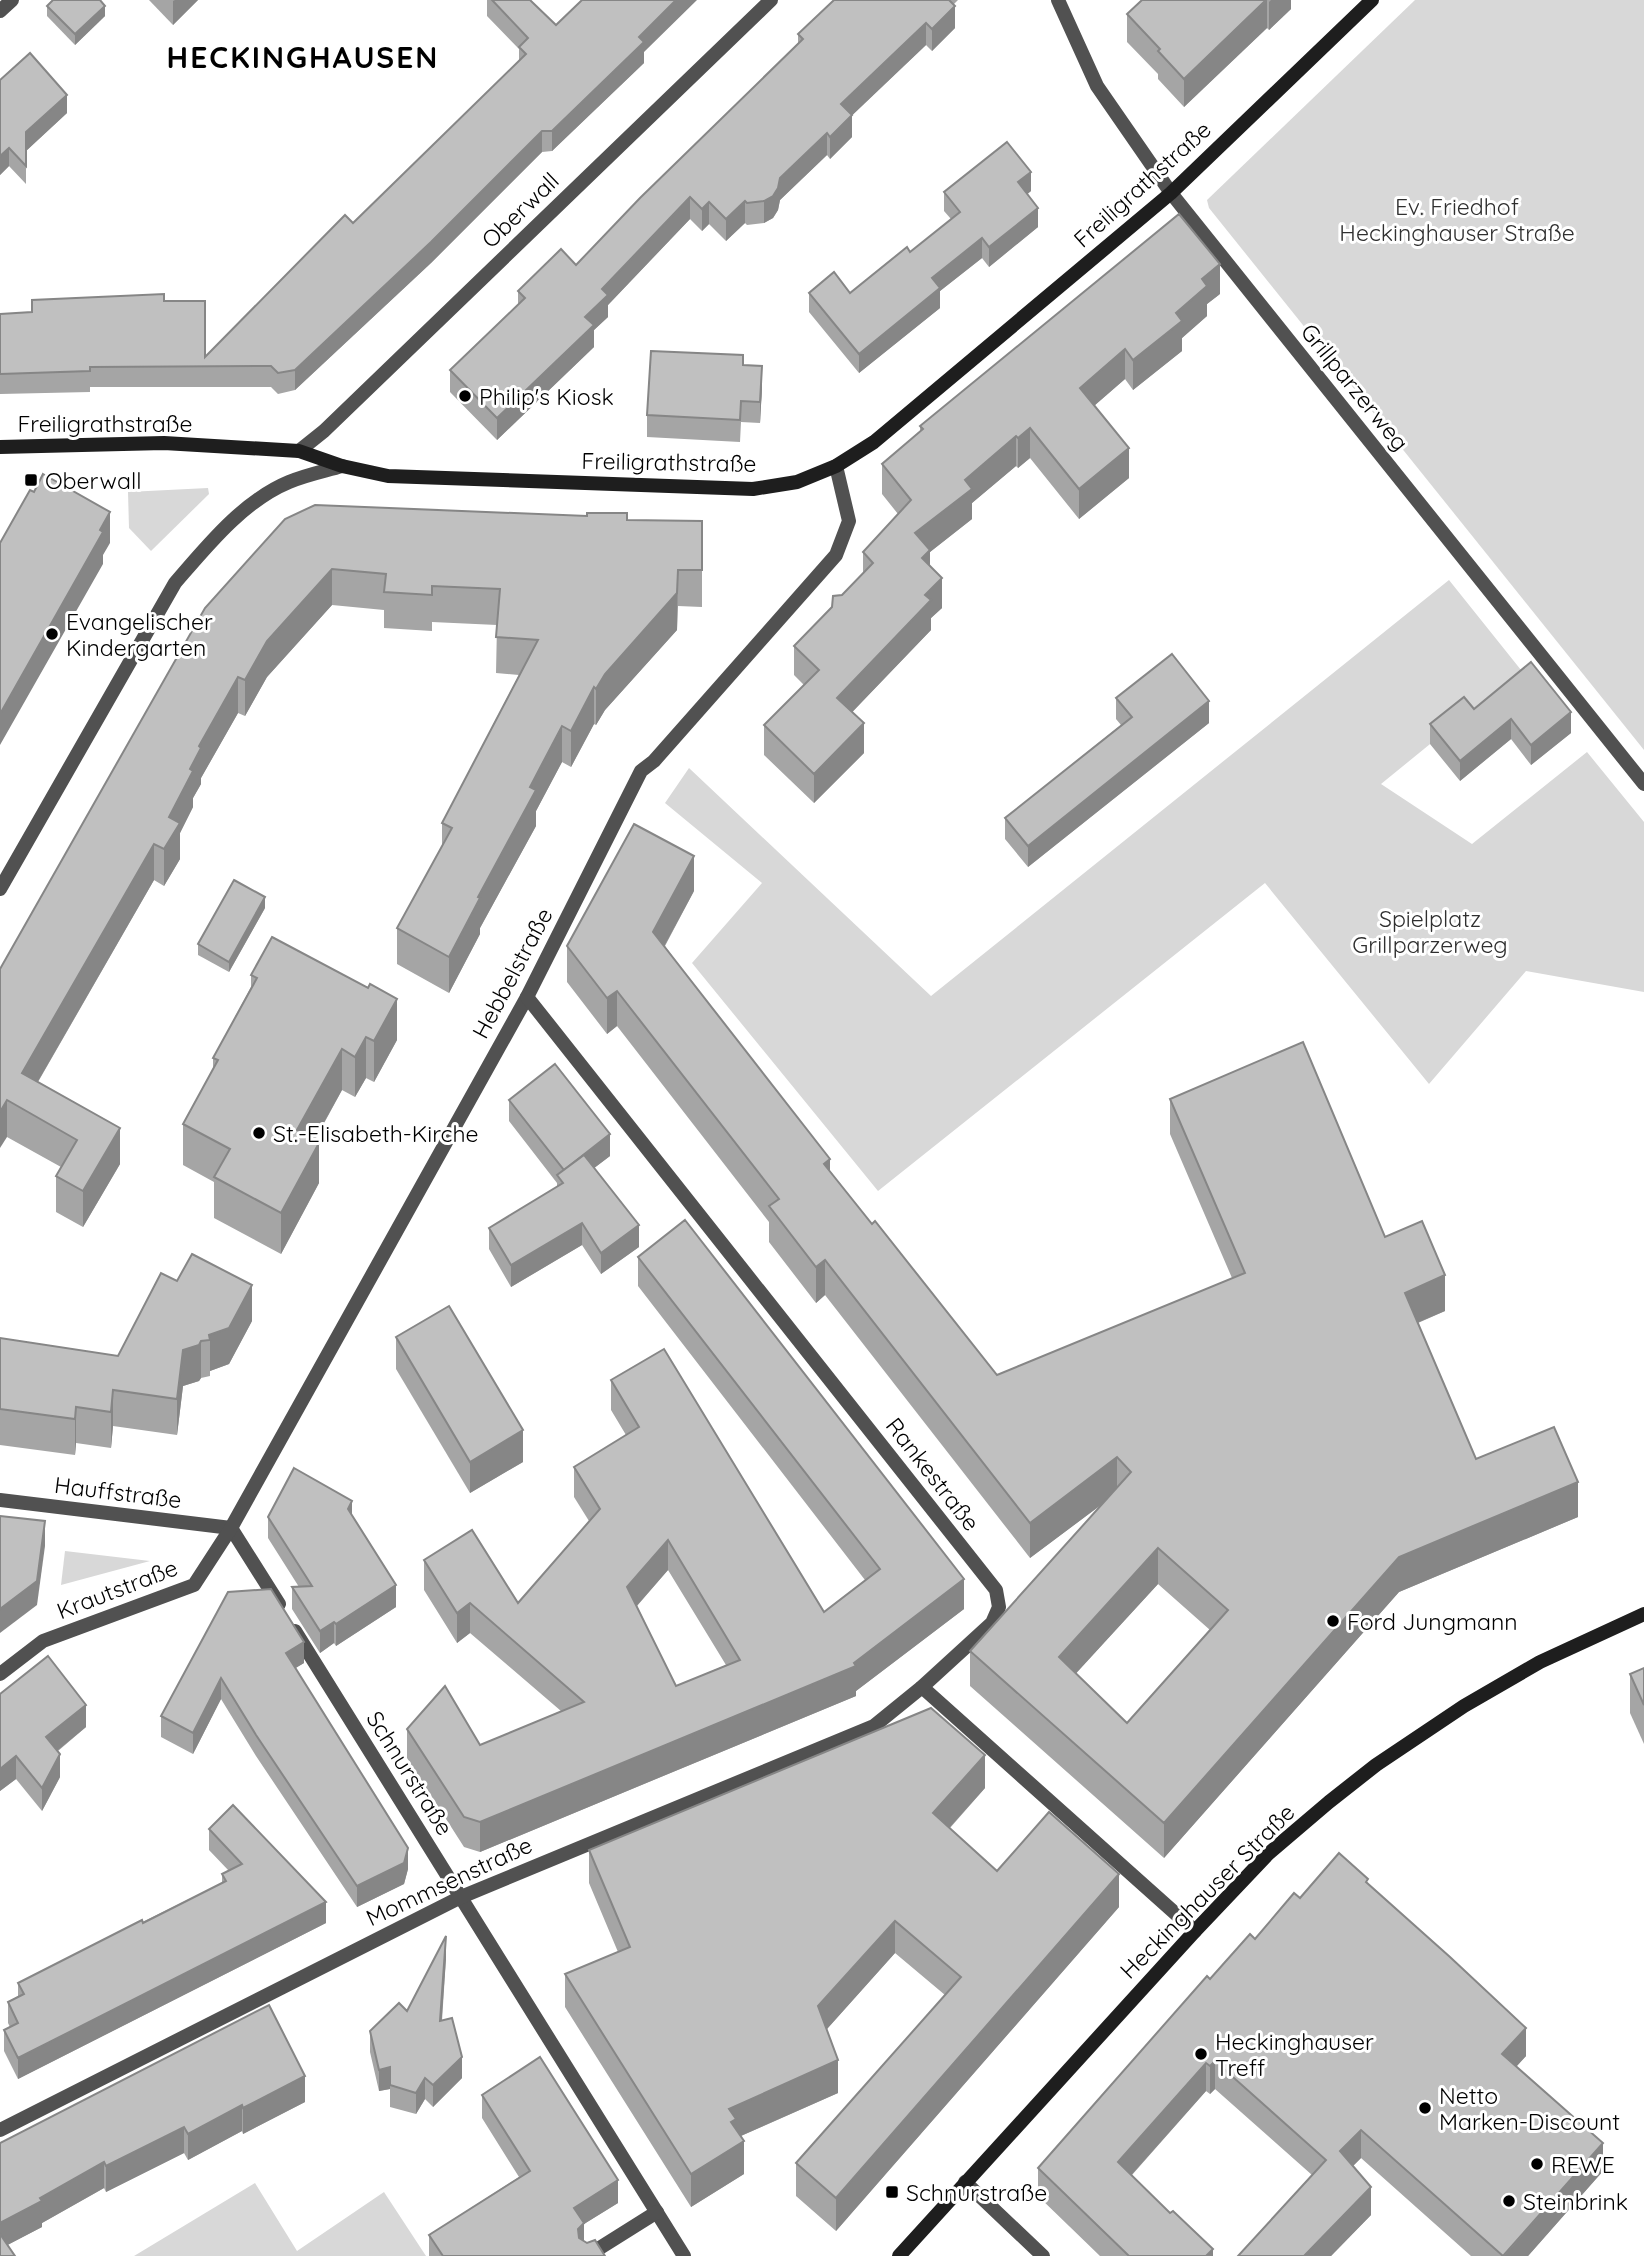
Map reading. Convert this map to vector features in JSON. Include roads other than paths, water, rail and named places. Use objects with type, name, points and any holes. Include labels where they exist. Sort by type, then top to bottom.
[{"type":"street","points":[[0,11],[12,0]]},
{"type":"street","name":"Oberwall","points":[[299,451],[334,422],[771,0]]},
{"type":"street","name":"Grillparzerweg","points":[[1058,0],[1097,86],[1171,193],[1644,784]]},
{"type":"street","name":"Freiligrathstraße","points":[[0,447],[164,443],[299,451],[342,466],[388,477],[753,489],[797,482],[836,466],[874,442],[1171,193],[1372,0]]},
{"type":"street","points":[[0,888],[175,583],[250,504],[288,482],[342,466]]},
{"type":"street","name":"Hebbelstraße","points":[[231,1528],[527,997],[641,771],[654,761],[836,555],[849,521],[836,466]]},
{"type":"street","name":"Rankestraße","points":[[527,997],[996,1590],[999,1607],[992,1623],[922,1688]]},
{"type":"street","name":"Hauffstraße","points":[[0,1500],[231,1528]]},
{"type":"street","name":"Schnurstraße","points":[[231,1528],[684,2256]]},
{"type":"street","name":"Krautstraße","points":[[0,1674],[43,1641],[194,1585],[231,1528]]},
{"type":"street","name":"Heckinghauser Straße","points":[[899,2256],[1268,1854],[1377,1765],[1464,1706],[1540,1662],[1644,1614]]},
{"type":"street","points":[[922,1688],[1195,1931]]},
{"type":"street","name":"Mommsenstraße","points":[[0,2130],[461,1896],[874,1726],[922,1688]]},
{"type":"street","points":[[965,2182],[1043,2256]]},
{"type":"street","points":[[587,2256],[657,2212]]},
{"type":"place","name":"Philip's Kiosk","points":[[465,396]]},
{"type":"place","name":"Oberwall","points":[[31,480]]},
{"type":"place","name":"Evangelischer Kindergarten","points":[[52,634]]},
{"type":"place","name":"St.-Elisabeth-Kirche","points":[[259,1133]]},
{"type":"place","name":"Ford Jungmann","points":[[1333,1621]]},
{"type":"place","name":"Heckinghauser Treff","points":[[1201,2054]]},
{"type":"place","name":"Netto Marken-Discount","points":[[1425,2108]]},
{"type":"place","name":"REWE","points":[[1537,2164]]},
{"type":"place","name":"Schnurstraße","points":[[892,2192]]},
{"type":"place","name":"Steinbrink","points":[[1509,2201]]},
{"type":"district","name":"HECKINGHAUSEN","points":[[303,57]]},
{"type":"park label","name":"Ev. Friedhof Heckinghauser Straße","points":[[1457,219]]},
{"type":"park label","name":"Spielplatz Grillparzerweg","points":[[1430,931]]}]
